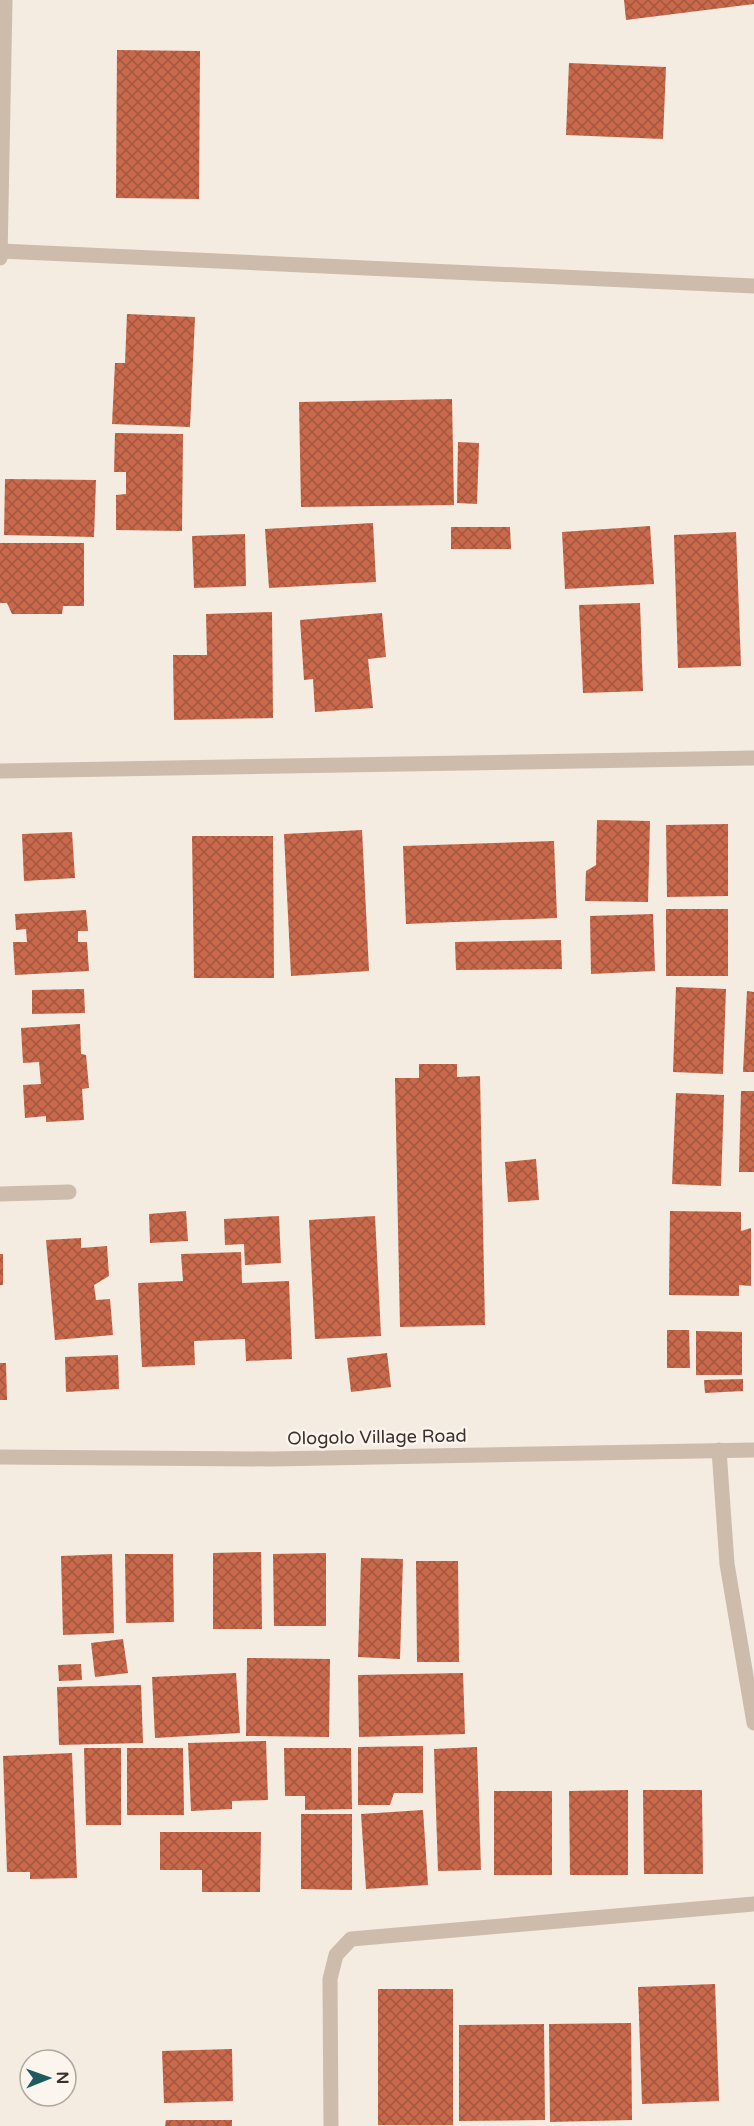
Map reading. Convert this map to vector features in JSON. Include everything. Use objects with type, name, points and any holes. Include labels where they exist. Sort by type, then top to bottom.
[{"type":"street","points":[[0,258],[5,0]]},
{"type":"street","points":[[1,251],[754,286]]},
{"type":"street","points":[[0,771],[754,758]]},
{"type":"street","points":[[0,1194],[69,1192]]},
{"type":"street","points":[[720,1450],[727,1564],[754,1724]]},
{"type":"street","name":"Ologolo Village Road","points":[[0,1457],[272,1459],[754,1450]]},
{"type":"street","points":[[331,2126],[330,1979],[336,1955],[351,1939],[754,1904]]},
{"type":"building","points":[[624,0],[754,0],[754,4],[626,20]]},
{"type":"building","points":[[117,50],[200,51],[199,199],[116,198]]},
{"type":"building","points":[[569,63],[666,67],[663,139],[566,135]]},
{"type":"building","points":[[127,314],[195,317],[190,427],[112,424],[115,363],[125,363]]},
{"type":"building","points":[[452,399],[454,505],[301,507],[299,402]]},
{"type":"building","points":[[115,433],[183,434],[182,531],[116,530],[116,495],[126,494],[126,472],[114,472]]},
{"type":"building","points":[[458,442],[479,443],[477,504],[457,503]]},
{"type":"building","points":[[5,479],[96,480],[94,537],[4,535]]},
{"type":"building","points":[[373,523],[376,582],[269,588],[265,529]]},
{"type":"building","points":[[650,526],[654,584],[565,589],[562,532]]},
{"type":"building","points":[[451,527],[510,527],[511,549],[451,549]]},
{"type":"building","points":[[736,532],[741,666],[678,668],[674,535]]},
{"type":"building","points":[[245,534],[246,586],[194,588],[192,536]]},
{"type":"building","points":[[0,543],[84,543],[84,606],[63,606],[62,614],[12,614],[7,603],[0,603]]},
{"type":"building","points":[[640,603],[643,691],[583,693],[579,605]]},
{"type":"building","points":[[272,612],[273,718],[174,720],[173,655],[207,655],[206,614]]},
{"type":"building","points":[[382,613],[386,657],[368,659],[373,708],[315,712],[313,679],[304,680],[300,620]]},
{"type":"building","points":[[597,820],[650,821],[648,902],[585,901],[586,871],[596,865]]},
{"type":"building","points":[[728,824],[728,896],[667,897],[666,825]]},
{"type":"building","points":[[362,830],[369,971],[291,976],[284,834]]},
{"type":"building","points":[[72,832],[75,878],[24,881],[22,834]]},
{"type":"building","points":[[192,836],[273,836],[274,978],[194,978]]},
{"type":"building","points":[[554,841],[557,918],[406,924],[403,846]]},
{"type":"building","points":[[666,909],[728,909],[728,976],[666,976]]},
{"type":"building","points":[[86,910],[88,931],[78,931],[78,942],[87,942],[89,971],[15,975],[13,942],[27,942],[26,929],[16,930],[15,914]]},
{"type":"building","points":[[653,914],[655,971],[591,974],[590,916]]},
{"type":"building","points":[[561,940],[562,969],[456,970],[455,942]]},
{"type":"building","points":[[676,987],[726,989],[723,1074],[673,1072]]},
{"type":"building","points":[[84,989],[85,1013],[32,1014],[32,990]]},
{"type":"building","points":[[747,991],[754,992],[754,1072],[743,1072]]},
{"type":"building","points":[[80,1024],[81,1054],[86,1055],[89,1088],[82,1089],[84,1120],[46,1122],[46,1116],[25,1118],[23,1085],[41,1084],[39,1062],[23,1063],[21,1028]]},
{"type":"building","points":[[419,1064],[457,1064],[457,1077],[480,1076],[485,1325],[400,1327],[395,1078],[419,1078]]},
{"type":"building","points":[[741,1091],[754,1091],[754,1172],[739,1172]]},
{"type":"building","points":[[676,1093],[724,1095],[721,1186],[672,1184]]},
{"type":"building","points":[[536,1159],[539,1200],[508,1202],[505,1162]]},
{"type":"building","points":[[186,1211],[188,1241],[150,1243],[149,1214]]},
{"type":"building","points":[[670,1211],[741,1212],[741,1231],[751,1228],[751,1286],[739,1285],[739,1296],[669,1295]]},
{"type":"building","points":[[279,1216],[281,1263],[245,1265],[244,1244],[225,1245],[224,1219]]},
{"type":"building","points":[[375,1216],[381,1336],[315,1339],[309,1220]]},
{"type":"building","points":[[81,1238],[81,1248],[107,1246],[109,1276],[94,1285],[96,1300],[110,1299],[113,1335],[55,1340],[46,1240]]},
{"type":"building","points":[[241,1252],[242,1283],[289,1281],[292,1359],[246,1361],[245,1339],[194,1341],[195,1365],[142,1367],[138,1283],[183,1281],[181,1254]]},
{"type":"building","points":[[0,1254],[3,1254],[3,1285],[0,1285]]},
{"type":"building","points":[[667,1330],[689,1330],[690,1368],[667,1368]]},
{"type":"building","points":[[696,1331],[742,1332],[742,1375],[696,1375]]},
{"type":"building","points":[[387,1353],[391,1387],[351,1392],[347,1358]]},
{"type":"building","points":[[118,1355],[119,1389],[66,1392],[65,1357]]},
{"type":"building","points":[[0,1363],[6,1363],[7,1400],[0,1400]]},
{"type":"building","points":[[743,1379],[743,1391],[705,1393],[704,1380]]},
{"type":"building","points":[[261,1552],[262,1629],[213,1629],[213,1553]]},
{"type":"building","points":[[326,1553],[326,1626],[274,1626],[273,1554]]},
{"type":"building","points":[[112,1554],[114,1633],[63,1635],[61,1556]]},
{"type":"building","points":[[125,1554],[173,1554],[174,1622],[126,1623]]},
{"type":"building","points":[[361,1558],[403,1559],[400,1659],[358,1657]]},
{"type":"building","points":[[416,1561],[458,1561],[459,1662],[417,1662]]},
{"type":"building","points":[[123,1639],[128,1673],[95,1677],[91,1643]]},
{"type":"building","points":[[247,1658],[330,1659],[329,1737],[246,1736]]},
{"type":"building","points":[[81,1664],[82,1680],[59,1681],[58,1665]]},
{"type":"building","points":[[236,1673],[240,1733],[155,1738],[152,1677]]},
{"type":"building","points":[[463,1673],[465,1734],[359,1737],[358,1675]]},
{"type":"building","points":[[141,1685],[143,1743],[59,1745],[57,1687]]},
{"type":"building","points":[[266,1741],[268,1800],[232,1801],[232,1809],[191,1811],[188,1743]]},
{"type":"building","points":[[423,1746],[423,1793],[394,1793],[390,1805],[358,1805],[358,1747]]},
{"type":"building","points":[[477,1747],[481,1870],[438,1871],[434,1749]]},
{"type":"building","points":[[84,1748],[121,1748],[121,1825],[86,1825]]},
{"type":"building","points":[[127,1748],[183,1748],[184,1815],[127,1815]]},
{"type":"building","points":[[284,1748],[351,1748],[352,1809],[305,1810],[305,1796],[285,1796]]},
{"type":"building","points":[[72,1753],[77,1878],[30,1879],[30,1872],[7,1872],[3,1756]]},
{"type":"building","points":[[628,1790],[628,1875],[570,1875],[569,1791]]},
{"type":"building","points":[[643,1790],[702,1790],[703,1874],[644,1874]]},
{"type":"building","points":[[494,1791],[552,1791],[552,1875],[494,1875]]},
{"type":"building","points":[[423,1810],[428,1885],[366,1889],[361,1814]]},
{"type":"building","points":[[301,1814],[352,1814],[352,1890],[301,1889]]},
{"type":"building","points":[[160,1832],[261,1832],[260,1892],[202,1892],[202,1870],[160,1870]]},
{"type":"building","points":[[715,1984],[719,2101],[642,2104],[638,1987]]},
{"type":"building","points":[[378,1989],[453,1989],[453,2125],[378,2125]]},
{"type":"building","points":[[631,2023],[632,2120],[550,2122],[549,2024]]},
{"type":"building","points":[[544,2024],[545,2120],[459,2121],[459,2025]]},
{"type":"building","points":[[232,2049],[233,2101],[164,2103],[162,2051]]},
{"type":"building","points":[[166,2120],[232,2120],[232,2126],[165,2126]]}]
